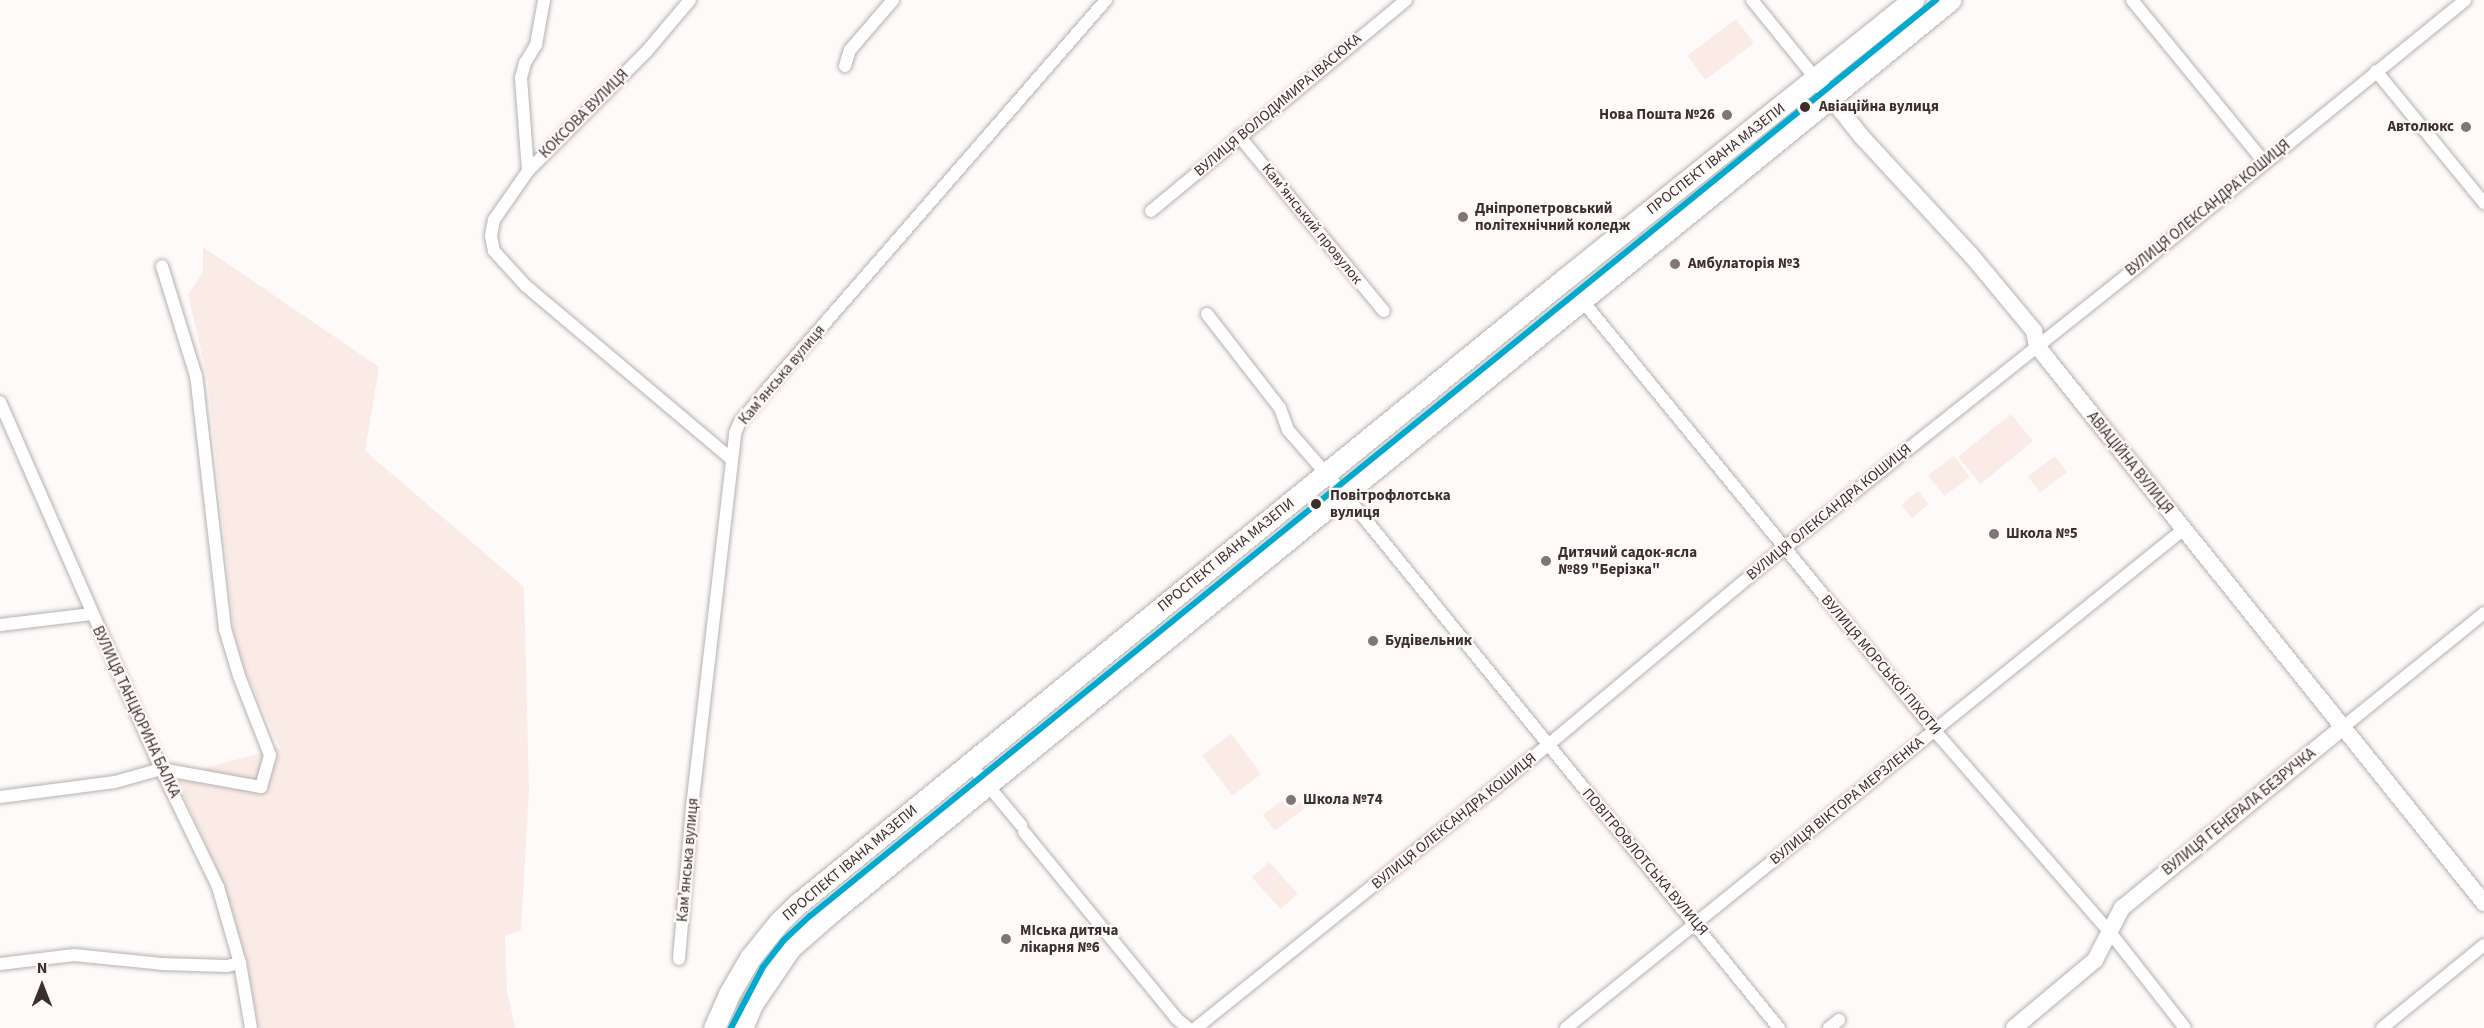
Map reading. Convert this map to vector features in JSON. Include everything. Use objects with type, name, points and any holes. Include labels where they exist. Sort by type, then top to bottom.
[{"type":"highway","name":"ПРОСПЕКТ ІВАНА МАЗЕПИ","points":[[714,1028],[729,994],[750,958],[779,922],[799,903],[1597,253],[1913,0]]},
{"type":"highway","name":"ПРОСПЕКТ ІВАНА МАЗЕПИ","points":[[742,1028],[752,1004],[790,948],[987,784],[1950,0]]},
{"type":"street","points":[[528,171],[521,78],[525,63],[536,45],[544,0]]},
{"type":"street","name":"КОКСОВА ВУЛИЦЯ","points":[[690,0],[646,52],[528,171],[494,220],[491,236],[494,251],[533,293],[730,458]]},
{"type":"street","points":[[845,66],[850,50],[892,0]]},
{"type":"street","name":"Камʼянська вулиця","points":[[679,959],[730,458],[735,433],[740,422],[1106,0]]},
{"type":"street","name":"ВУЛИЦЯ ВОЛОДИМИРА ІВАСЮКА","points":[[1151,211],[1406,0]]},
{"type":"street","name":"АВІАЦІЙНА ВУЛИЦЯ","points":[[1752,0],[1862,137],[1971,255],[2034,331],[2037,346],[2484,903]]},
{"type":"street","points":[[2132,0],[2265,163]]},
{"type":"street","name":"ВУЛИЦЯ ОЛЕКСАНДРА КОШИЦЯ","points":[[1196,1028],[1548,745],[1784,548],[2465,0]]},
{"type":"street","points":[[2376,71],[2484,203]]},
{"type":"street","name":"Камʼянський провулок","points":[[1239,136],[1384,311]]},
{"type":"street","points":[[0,797],[115,782],[144,776],[161,769],[261,787],[270,755],[239,676],[225,629],[196,376],[162,266]]},
{"type":"street","name":"ВУЛИЦЯ МОРСЬКОЇ ПІХОТИ","points":[[1581,299],[1934,730],[2109,931],[2185,1028]]},
{"type":"street","points":[[1207,314],[1280,408],[1288,430],[1327,474]]},
{"type":"street","name":"ВУЛИЦЯ ТАНЦЮРИНА БАЛКА","points":[[0,402],[91,614],[161,769],[218,887],[240,963],[251,1028]]},
{"type":"street","name":"ПОВІТРОФЛОТСЬКА ВУЛИЦЯ","points":[[1327,474],[1696,923],[1779,1028]]},
{"type":"street","name":"ВУЛИЦЯ ВІКТОРА МЕРЗЛЕНКА","points":[[1566,1028],[2184,530]]},
{"type":"street","name":"ВУЛИЦЯ ГЕНЕРАЛА БЕЗРУЧКА","points":[[2014,1028],[2096,960],[2122,908],[2484,613]]},
{"type":"street","points":[[0,625],[91,614]]},
{"type":"street","points":[[970,764],[1176,1018],[1188,1028]]},
{"type":"street","points":[[2382,1028],[2484,945]]},
{"type":"street","points":[[0,964],[74,954],[162,964],[227,966],[240,963]]},
{"type":"shaded area","points":[[1736,19],[1754,43],[1705,80],[1687,56]]},
{"type":"shaded area","points":[[203,247],[379,367],[365,451],[524,587],[529,790],[521,930],[505,936],[507,990],[515,1028],[259,1028],[247,960],[224,884],[175,776],[280,748],[244,667],[234,632],[208,381],[188,295],[203,272]]},
{"type":"shaded area","points":[[2011,414],[2033,441],[1980,484],[1958,457]]},
{"type":"shaded area","points":[[1954,456],[1970,477],[1944,496],[1928,475]]},
{"type":"shaded area","points":[[2055,456],[2067,472],[2040,492],[2028,476]]},
{"type":"shaded area","points":[[1918,491],[1929,504],[1912,518],[1901,505]]},
{"type":"shaded area","points":[[1231,734],[1261,774],[1232,796],[1202,756]]},
{"type":"shaded area","points":[[1293,792],[1305,808],[1275,831],[1263,815]]},
{"type":"shaded area","points":[[1269,862],[1298,894],[1281,909],[1252,877]]},
{"type":"transit line","points":[[731,1028],[763,967],[784,940],[810,916],[1936,0]]},
{"type":"place","name":"Авіаційна вулиця","points":[[1805,107]]},
{"type":"place","name":"Нова Пошта №26","points":[[1727,115]]},
{"type":"place","name":"Автолюкс","points":[[2466,127]]},
{"type":"place","name":"Дніпропетровський політехнічний коледж","points":[[1463,217]]},
{"type":"place","name":"Амбулаторія №3","points":[[1675,264]]},
{"type":"place","name":"Повітрофлотська вулиця","points":[[1316,504]]},
{"type":"place","name":"Школа №5","points":[[1994,534]]},
{"type":"place","name":"Дитячий садок-ясла №89 \"Берізка\"","points":[[1546,561]]},
{"type":"place","name":"Будівельник","points":[[1373,641]]},
{"type":"place","name":"Школа №74","points":[[1291,800]]},
{"type":"place","name":"МІська дитяча лікарня №6","points":[[1006,939]]}]
